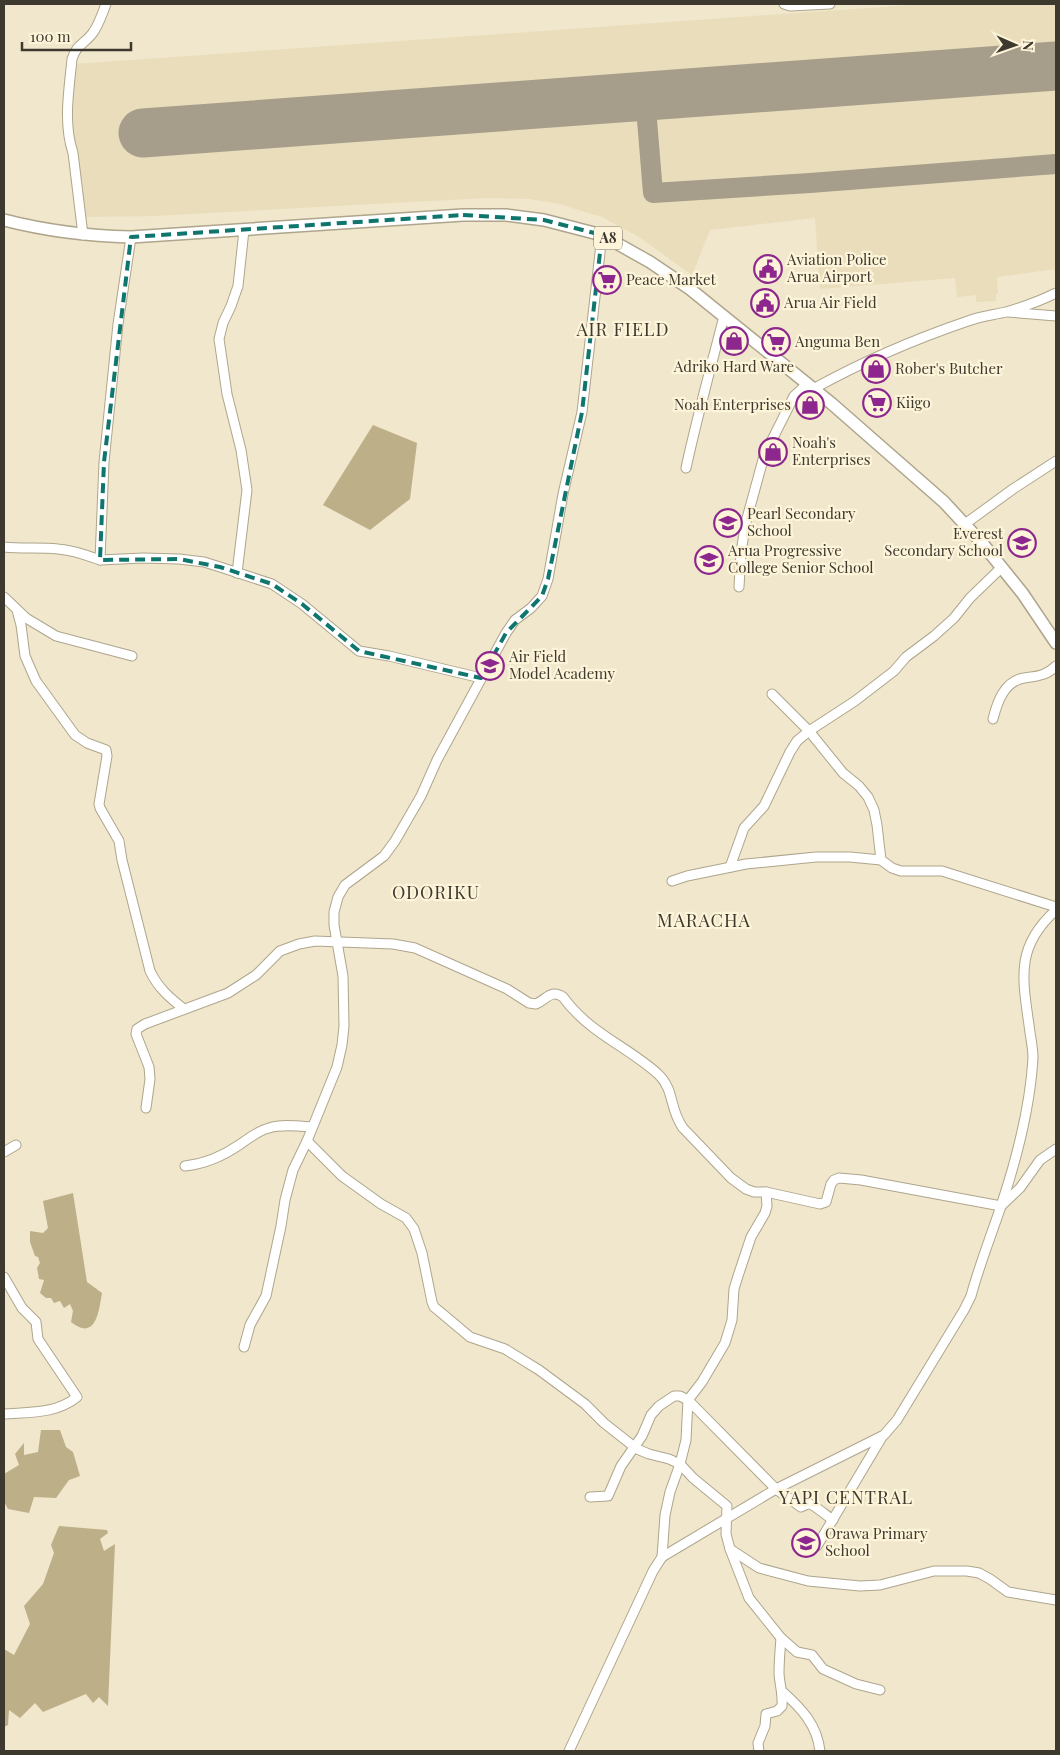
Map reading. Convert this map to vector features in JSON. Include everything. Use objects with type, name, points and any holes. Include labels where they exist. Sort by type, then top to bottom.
[{"type":"main road","name":"A8","points":[[4,220],[43,230],[83,235],[131,237],[463,215],[506,215],[544,220],[602,235],[650,262],[690,289],[810,387],[944,502],[1002,567],[1035,610],[1056,643]]},
{"type":"street","points":[[83,235],[73,152],[67,126],[69,84],[74,50],[93,31],[106,4]]},
{"type":"street","points":[[784,4],[790,6],[830,4]]},
{"type":"street","points":[[237,573],[247,490],[241,450],[228,400],[219,339],[223,323],[232,306],[238,286],[244,230]]},
{"type":"street","points":[[244,1347],[250,1325],[266,1296],[285,1200],[293,1170],[307,1141],[337,1066],[342,1044],[344,998],[338,942],[334,925],[334,912],[338,897],[345,885],[384,856],[395,841],[421,796],[437,760],[506,632],[515,620],[531,608],[542,596],[548,579],[563,494],[582,412],[602,235]]},
{"type":"street","points":[[100,560],[104,462],[118,324],[131,237]]},
{"type":"street","points":[[739,587],[741,552],[746,522],[764,456],[794,396],[865,362],[944,329],[1040,301],[1056,293]]},
{"type":"street","points":[[1005,312],[1056,316]]},
{"type":"street","points":[[686,468],[698,412],[706,389],[724,316]]},
{"type":"street","points":[[965,524],[1056,461]]},
{"type":"street","points":[[4,547],[24,550],[58,548],[100,560],[143,558],[204,562],[272,584],[302,604],[358,651],[389,656],[481,678]]},
{"type":"street","points":[[730,867],[744,828],[764,806],[797,741],[894,671],[906,657],[954,618],[970,598],[1002,567]]},
{"type":"street","points":[[4,597],[34,624],[56,636],[132,656]]},
{"type":"street","points":[[17,610],[25,656],[36,682],[76,735],[87,743],[106,750],[107,756],[99,798],[100,808],[119,842],[154,981],[184,1009]]},
{"type":"street","points":[[993,719],[1001,695],[1014,681],[1046,674],[1056,666]]},
{"type":"street","points":[[772,694],[809,731],[843,773],[868,797],[874,810],[881,860]]},
{"type":"street","points":[[672,881],[687,876],[762,862],[816,857],[850,857],[881,860],[892,868],[901,871],[942,871],[1056,909],[1044,921],[1032,938],[1026,958],[1024,986],[1033,1057],[1024,1130],[971,1296],[897,1420],[884,1434],[817,1546]]},
{"type":"street","points":[[146,1108],[150,1079],[149,1067],[136,1031],[145,1024],[228,993],[256,975],[280,951],[287,948],[314,942],[393,944],[415,948],[507,989],[532,1004],[540,1002],[551,994],[560,995],[584,1022],[658,1074],[670,1090],[677,1119],[683,1128],[731,1178],[751,1191],[766,1192],[820,1204],[826,1202],[834,1180],[845,1178],[1001,1206]]},
{"type":"street","points":[[184,1166],[217,1157],[248,1138],[270,1128],[286,1125],[311,1127]]},
{"type":"street","points":[[307,1141],[342,1176],[381,1204],[406,1218],[414,1229],[422,1252],[430,1296],[434,1307],[470,1337],[505,1349],[539,1370],[585,1404],[604,1423],[635,1447],[649,1454],[680,1464],[693,1478],[724,1502],[728,1510],[726,1534],[749,1598],[781,1638],[797,1652],[812,1655],[823,1669],[856,1684],[880,1690]]},
{"type":"street","points":[[4,1152],[16,1145]]},
{"type":"street","points":[[1001,1206],[1020,1188],[1040,1160],[1056,1149]]},
{"type":"street","points":[[569,1751],[649,1579],[662,1557],[665,1515],[688,1428],[688,1400],[702,1382],[725,1343],[732,1320],[734,1290],[738,1276],[751,1237],[766,1213],[768,1200],[766,1192]]},
{"type":"street","points":[[4,1277],[19,1303],[36,1322],[38,1339],[77,1397],[60,1408],[4,1414]]},
{"type":"street","points":[[590,1497],[608,1496],[621,1466],[642,1436],[651,1416],[659,1406],[674,1396],[680,1396],[688,1400],[776,1489],[801,1507],[813,1504],[822,1514],[833,1520]]},
{"type":"street","points":[[662,1557],[776,1489],[884,1434]]},
{"type":"street","points":[[730,1549],[759,1568],[808,1582],[860,1586],[880,1585],[934,1571],[967,1571],[990,1579],[1008,1592],[1056,1600]]},
{"type":"street","points":[[759,1751],[758,1743],[765,1726],[766,1714],[780,1709],[782,1692],[779,1672],[781,1638]]},
{"type":"street","points":[[782,1692],[799,1706],[808,1717],[816,1731],[820,1751]]},
{"type":"highlighted area","points":[[463,215],[544,220],[602,235],[582,412],[548,579],[542,596],[506,633],[481,678],[359,651],[302,604],[272,584],[220,567],[179,559],[100,560],[104,462],[131,237]]},
{"type":"shaded area","points":[[925,4],[1056,4],[1056,269],[997,277],[998,294],[996,294],[996,301],[976,302],[976,295],[957,297],[955,278],[820,289],[815,218],[710,230],[692,275],[639,237],[602,217],[559,204],[530,199],[485,198],[154,216],[82,217],[76,173],[73,127],[74,64]]},
{"type":"shaded area","points":[[373,425],[417,443],[410,499],[370,530],[323,505]]},
{"type":"shaded area","points":[[73,1193],[87,1282],[102,1293],[95,1321],[92,1326],[87,1328],[81,1328],[71,1322],[73,1311],[70,1304],[64,1308],[60,1301],[54,1303],[51,1298],[46,1298],[40,1293],[44,1280],[39,1279],[37,1268],[40,1263],[38,1257],[35,1256],[30,1242],[30,1231],[43,1233],[48,1228],[43,1201]]},
{"type":"shaded area","points":[[41,1430],[60,1430],[66,1447],[73,1452],[80,1476],[69,1480],[56,1498],[34,1497],[29,1513],[8,1509],[4,1502],[4,1474],[19,1465],[15,1454],[24,1443],[24,1455],[38,1452]]},
{"type":"shaded area","points":[[59,1526],[107,1530],[108,1533],[100,1539],[104,1551],[115,1544],[108,1706],[99,1697],[93,1703],[86,1694],[43,1712],[35,1703],[20,1718],[9,1710],[8,1725],[4,1727],[4,1649],[14,1655],[30,1624],[24,1606],[43,1584],[54,1553],[51,1545]]},
{"type":"taxiway","points":[[645,96],[653,193],[1056,164]]},
{"type":"runway","points":[[143,133],[1056,66]]},
{"type":"place","name":"Aviation Police Arua Airport","points":[[768,269]]},
{"type":"place","name":"Peace Market","points":[[607,280]]},
{"type":"place","name":"Arua Air Field","points":[[765,303]]},
{"type":"place","name":"Adriko Hard Ware","points":[[734,341]]},
{"type":"place","name":"Anguma Ben","points":[[776,342]]},
{"type":"place","name":"Rober's Butcher","points":[[876,369]]},
{"type":"place","name":"Kiigo","points":[[877,403]]},
{"type":"place","name":"Noah Enterprises","points":[[810,405]]},
{"type":"place","name":"Noah's Enterprises","points":[[773,452]]},
{"type":"place","name":"Pearl Secondary School","points":[[728,523]]},
{"type":"place","name":"Everest Secondary School","points":[[1022,543]]},
{"type":"place","name":"Arua Progressive College Senior School","points":[[709,560]]},
{"type":"place","name":"Air Field Model Academy","points":[[490,666]]},
{"type":"place","name":"Orawa Primary School","points":[[806,1543]]},
{"type":"district","name":"AIR FIELD","points":[[623,330]]},
{"type":"district","name":"ODORIKU","points":[[436,893]]},
{"type":"district","name":"MARACHA","points":[[704,921]]},
{"type":"district","name":"YAPI CENTRAL","points":[[846,1498]]}]
